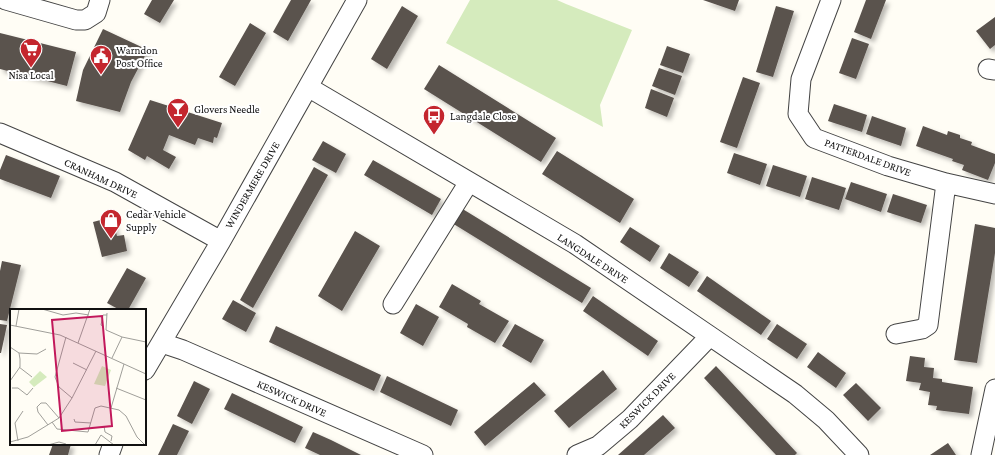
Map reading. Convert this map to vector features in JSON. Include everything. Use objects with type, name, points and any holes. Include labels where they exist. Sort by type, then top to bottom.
[{"type":"street","points":[[6,0],[76,20],[85,20],[96,13],[100,0]]},
{"type":"street","name":"WINDERMERE DRIVE","points":[[146,368],[221,241],[357,0]]},
{"type":"street","name":"PATTERDALE DRIVE","points":[[831,0],[801,79],[798,114],[814,138],[888,166],[946,184],[995,194]]},
{"type":"street","name":"LANGDALE DRIVE","points":[[308,87],[575,244],[795,394],[826,420],[859,455]]},
{"type":"street","name":"CRANHAM DRIVE","points":[[0,133],[115,182],[221,241]]},
{"type":"street","points":[[393,304],[469,182]]},
{"type":"street","points":[[896,334],[922,329],[928,325],[946,184]]},
{"type":"street","name":"KESWICK DRIVE","points":[[577,455],[598,446],[630,419],[710,336]]},
{"type":"street","name":"KESWICK DRIVE","points":[[162,343],[184,350],[422,455]]},
{"type":"street","points":[[981,455],[995,389]]},
{"type":"street","points":[[109,455],[113,445]]},
{"type":"green space","points":[[470,0],[557,0],[632,30],[600,105],[603,127],[446,43]]},
{"type":"building","points":[[152,0],[174,0],[160,23],[144,14]]},
{"type":"building","points":[[291,0],[311,0],[288,41],[273,32]]},
{"type":"building","points":[[703,0],[739,0],[735,11]]},
{"type":"building","points":[[866,0],[886,0],[871,39],[854,32]]},
{"type":"building","points":[[402,6],[418,16],[387,69],[371,59]]},
{"type":"building","points":[[776,6],[794,11],[773,77],[756,72]]},
{"type":"building","points":[[995,17],[995,45],[990,49],[976,31]]},
{"type":"building","points":[[250,23],[266,33],[235,86],[219,77]]},
{"type":"building","points":[[103,29],[148,50],[131,82],[120,112],[76,101],[83,70]]},
{"type":"building","points":[[0,33],[76,52],[67,86],[0,69]]},
{"type":"building","points":[[852,38],[869,44],[856,79],[839,73]]},
{"type":"building","points":[[667,46],[690,54],[683,73],[660,65]]},
{"type":"building","points":[[439,65],[556,138],[541,162],[424,89]]},
{"type":"building","points":[[659,68],[682,76],[675,95],[652,86]]},
{"type":"building","points":[[743,77],[760,83],[737,148],[720,142]]},
{"type":"building","points":[[651,89],[674,98],[667,117],[645,108]]},
{"type":"building","name":"Glovers Needle","points":[[150,100],[222,123],[217,138],[214,137],[213,143],[198,138],[195,145],[169,135],[163,150],[176,157],[169,169],[147,156],[145,160],[128,150]]},
{"type":"building","points":[[834,104],[867,115],[862,132],[828,121]]},
{"type":"building","points":[[872,116],[906,128],[901,146],[866,134]]},
{"type":"building","points":[[923,126],[947,135],[948,131],[960,135],[960,138],[972,142],[971,145],[995,154],[995,163],[988,180],[962,170],[964,165],[952,161],[953,159],[916,146]]},
{"type":"building","points":[[323,141],[346,154],[336,173],[312,160]]},
{"type":"building","points":[[557,151],[634,199],[620,223],[542,174]]},
{"type":"building","points":[[734,153],[767,164],[760,185],[727,173]]},
{"type":"building","points":[[6,155],[60,176],[51,198],[0,179],[0,170]]},
{"type":"building","points":[[373,160],[441,199],[432,215],[364,175]]},
{"type":"building","points":[[773,165],[807,176],[800,197],[766,186]]},
{"type":"building","points":[[314,167],[328,175],[253,308],[240,300]]},
{"type":"building","points":[[812,177],[846,188],[839,210],[805,199]]},
{"type":"building","points":[[851,182],[887,194],[881,212],[845,199]]},
{"type":"building","points":[[893,194],[927,205],[921,223],[887,212]]},
{"type":"building","points":[[461,208],[591,288],[582,303],[452,223]]},
{"type":"building","name":"Cedar Vehicle Supply","points":[[112,217],[117,236],[124,235],[127,251],[102,257],[93,222]]},
{"type":"building","points":[[975,224],[995,228],[995,253],[977,363],[954,360]]},
{"type":"building","points":[[630,227],[660,246],[650,262],[620,242]]},
{"type":"building","points":[[355,231],[380,246],[342,311],[318,296]]},
{"type":"building","points":[[669,253],[699,272],[689,287],[660,268]]},
{"type":"building","points":[[2,261],[21,265],[7,321],[0,320],[0,271]]},
{"type":"building","points":[[127,268],[146,278],[129,309],[118,309],[107,303]]},
{"type":"building","points":[[707,276],[771,321],[761,335],[697,291]]},
{"type":"building","points":[[452,284],[481,301],[479,304],[509,321],[495,343],[467,327],[468,324],[439,307]]},
{"type":"building","points":[[593,296],[658,341],[648,356],[583,311]]},
{"type":"building","points":[[233,300],[256,313],[246,332],[222,319]]},
{"type":"building","points":[[416,304],[439,317],[423,346],[400,333]]},
{"type":"building","points":[[0,324],[7,325],[1,353],[0,353]]},
{"type":"building","points":[[515,324],[544,340],[531,363],[502,346]]},
{"type":"building","points":[[777,324],[807,344],[797,359],[767,339]]},
{"type":"building","points":[[276,326],[381,375],[374,391],[269,342]]},
{"type":"building","points":[[818,352],[846,373],[836,388],[807,367]]},
{"type":"building","points":[[910,356],[925,358],[924,367],[934,368],[933,378],[942,379],[942,382],[973,387],[969,414],[936,410],[937,406],[928,405],[930,392],[919,390],[921,383],[906,381]]},
{"type":"building","points":[[716,366],[797,453],[795,455],[776,455],[704,378]]},
{"type":"building","points":[[603,370],[617,389],[569,428],[554,411]]},
{"type":"building","points":[[387,376],[458,410],[451,426],[380,392]]},
{"type":"building","points":[[194,381],[210,389],[192,424],[177,416]]},
{"type":"building","points":[[534,382],[546,395],[485,446],[474,432]]},
{"type":"building","points":[[856,383],[881,408],[868,421],[843,395]]},
{"type":"building","points":[[232,393],[303,427],[295,443],[224,409]]},
{"type":"building","points":[[663,415],[675,428],[644,455],[618,455]]},
{"type":"building","points":[[173,424],[189,431],[177,455],[158,455]]},
{"type":"building","points":[[313,432],[361,455],[320,455],[305,448]]},
{"type":"building","points":[[948,443],[956,455],[930,455]]},
{"type":"building","points":[[53,445],[71,445],[68,455],[49,455]]},
{"type":"place","name":"Nisa Local","points":[[31,68]]},
{"type":"place","name":"Warndon Post Office","points":[[101,76]]},
{"type":"place","name":"Glovers Needle","points":[[178,128]]},
{"type":"place","name":"Langdale Close","points":[[434,136]]},
{"type":"place","name":"Cedar Vehicle Supply","points":[[111,240]]}]
